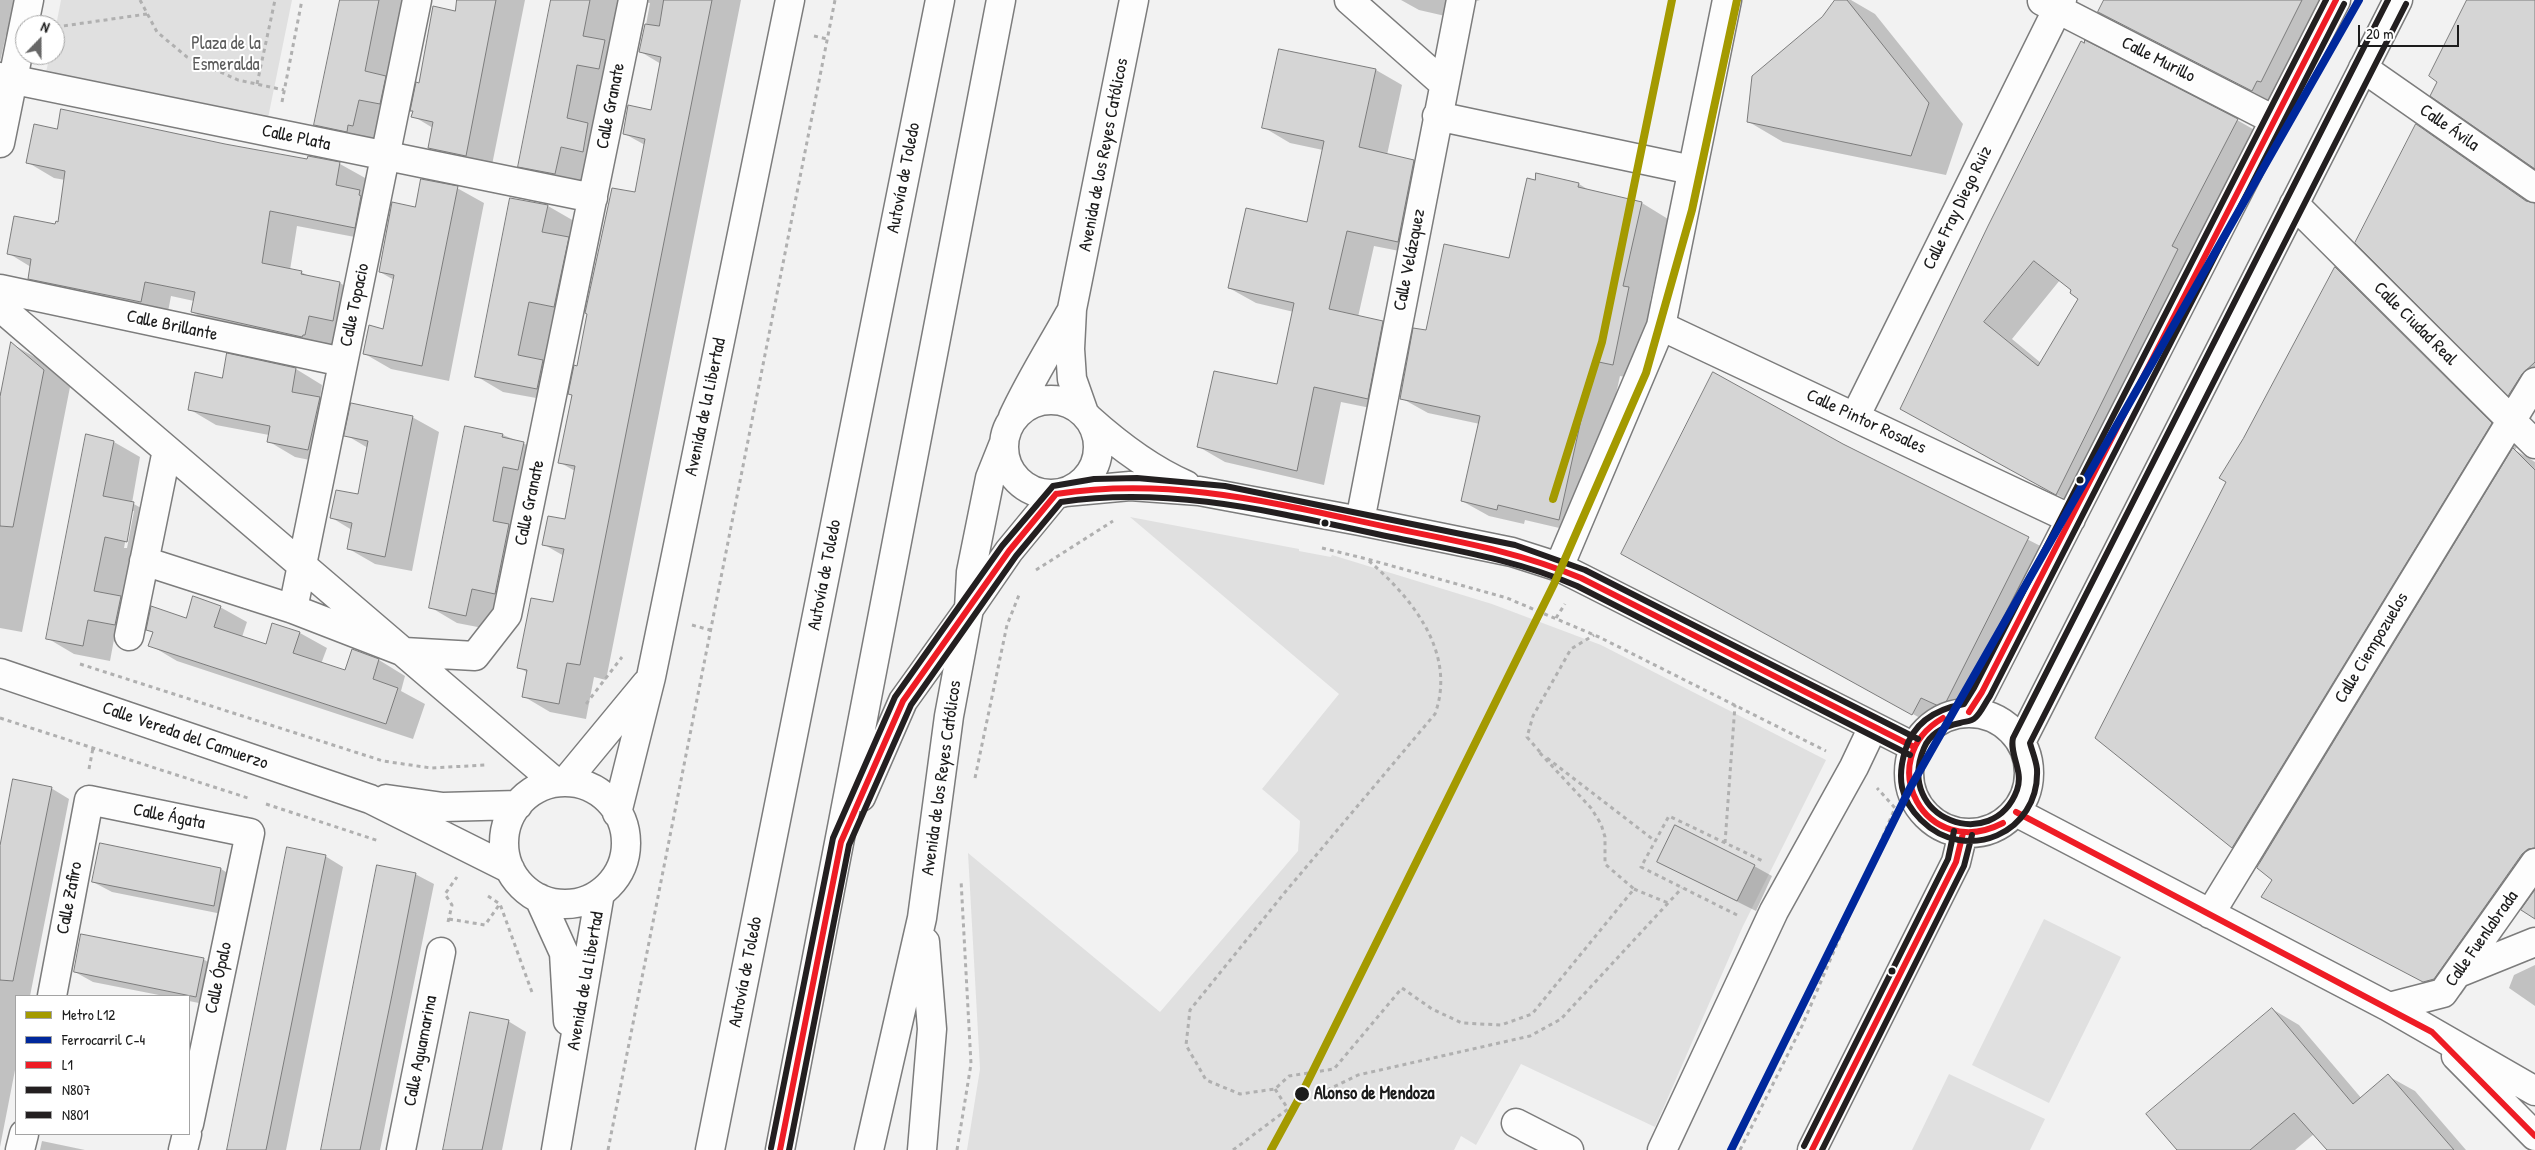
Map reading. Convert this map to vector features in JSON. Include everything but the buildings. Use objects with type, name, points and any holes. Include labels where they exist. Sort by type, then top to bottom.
[{"type":"main road","points":[[0,144],[6,78],[29,0]]},
{"type":"main road","name":"Calle Topacio","points":[[293,609],[417,0]]},
{"type":"main road","name":"Calle Granate","points":[[144,561],[293,609],[404,652],[475,656],[507,615],[633,0]]},
{"type":"main road","name":"Avenida de la Libertad","points":[[618,813],[652,677],[790,0]]},
{"type":"main road","name":"Autovía de Toledo","points":[[710,1150],[940,0]]},
{"type":"main road","points":[[780,1150],[841,842],[1001,0]]},
{"type":"main road","name":"Avenida de los Reyes Católicos","points":[[1134,0],[1072,309],[1070,349],[1072,379],[1085,415],[1109,437],[1161,474],[1199,491]]},
{"type":"main road","points":[[1349,0],[1444,84]]},
{"type":"main road","name":"Calle Velázquez","points":[[1360,521],[1461,0]]},
{"type":"main road","points":[[1559,567],[1661,326],[1727,0]]},
{"type":"main road","points":[[1969,712],[1982,692],[2336,0]]},
{"type":"main road","points":[[2021,742],[2398,0]]},
{"type":"main road","name":"Calle Murillo","points":[[2053,3],[2274,120]]},
{"type":"main road","name":"Calle Fray Diego Ruiz","points":[[1855,417],[2053,3]]},
{"type":"main road","name":"Calle Ávila","points":[[2363,68],[2535,188]]},
{"type":"main road","name":"Calle Plata","points":[[6,78],[593,198]]},
{"type":"main road","points":[[1437,116],[1692,170]]},
{"type":"main road","name":"Calle Ciudad Real","points":[[2294,204],[2535,444]]},
{"type":"main road","name":"Calle Brillante","points":[[0,289],[343,362]]},
{"type":"main road","points":[[0,307],[530,761],[560,782],[586,786],[604,796],[618,813],[624,826],[626,841],[625,856],[612,882],[600,893],[579,903],[559,904],[539,898],[522,886],[510,869],[505,850],[505,829],[518,805],[528,795],[560,782],[652,677]]},
{"type":"main road","name":"Avenida de los Reyes Católicos","points":[[869,1150],[922,918],[949,716],[969,609],[971,572],[990,478],[1027,388],[1044,362],[1072,309]]},
{"type":"main road","name":"Calle Pintor Rosales","points":[[1661,326],[2070,519]]},
{"type":"main road","name":"Calle Ciempozuelos","points":[[2210,914],[2535,382]]},
{"type":"main road","points":[[1060,493],[1080,484],[1089,474],[1096,461],[1097,436],[1085,415],[1067,403],[1050,400],[1024,408],[1007,433],[1006,461],[1013,475],[1032,490],[1060,493],[1130,486],[1199,491],[1512,552],[1559,567],[1914,747]]},
{"type":"main road","points":[[129,636],[167,450]]},
{"type":"main road","name":"Avenida de los Reyes Católicos","points":[[969,609],[1009,551],[1060,493]]},
{"type":"main road","points":[[841,842],[903,701],[969,609]]},
{"type":"main road","name":"Calle Vereda del Camuerzo","points":[[0,673],[370,799],[510,869]]},
{"type":"main road","points":[[1969,712],[1990,716],[2008,726],[2021,742],[2027,756],[2030,771],[2028,786],[2016,812],[2001,825],[1982,832],[1962,833],[1943,828],[1926,816],[1914,799],[1908,779],[1914,747],[1921,734],[1942,718],[1969,712]]},
{"type":"main road","points":[[1662,1150],[1774,911],[1854,767],[1873,727]]},
{"type":"main road","name":"Calle Vereda del Camuerzo","points":[[370,799],[443,807],[518,805]]},
{"type":"main road","name":"Calle Ágata","points":[[89,800],[250,833]]},
{"type":"main road","name":"Calle Zafiro","points":[[52,995],[89,800]]},
{"type":"main road","points":[[2016,812],[2389,1007],[2535,1091]]},
{"type":"main road","name":"Calle Ópalo","points":[[190,1113],[197,1039],[250,833]]},
{"type":"main road","points":[[1812,1150],[1956,862],[1962,833]]},
{"type":"main road","name":"Calle Fuenlabrada","points":[[2389,1007],[2443,994],[2535,863]]},
{"type":"main road","name":"Avenida de la Libertad","points":[[556,1150],[600,893]]},
{"type":"main road","name":"Avenida de la Libertad","points":[[539,898],[564,953],[571,1070]]},
{"type":"main road","name":"Avenida de los Reyes Católicos","points":[[922,918],[932,1029],[922,1150]]},
{"type":"main road","points":[[2458,973],[2535,942]]},
{"type":"main road","name":"Calle Aguamarina","points":[[401,1150],[441,952]]},
{"type":"main road","points":[[2432,1032],[2535,1136]]},
{"type":"main road","points":[[888,1068],[928,1078]]},
{"type":"main road","points":[[1516,1123],[1569,1150]]},
{"type":"main road","points":[[20,1150],[24,1135]]},
{"type":"main road","points":[[184,1150],[187,1135]]},
{"type":"path","points":[[140,0],[157,32],[187,57],[238,80],[284,90]]},
{"type":"path","points":[[257,84],[275,0]]},
{"type":"path","points":[[276,134],[302,0]]},
{"type":"path","points":[[608,1150],[835,0]]},
{"type":"path","points":[[65,26],[147,14]]},
{"type":"path","points":[[1034,571],[1114,520]]},
{"type":"path","points":[[1318,548],[1367,559],[1506,598],[1594,636],[1735,705],[1865,773],[1895,808],[1802,1026],[1740,1150]]},
{"type":"path","points":[[1367,559],[1388,577],[1416,610],[1430,632],[1438,658],[1442,685],[1436,714],[1286,892],[1190,1010],[1186,1046],[1206,1080],[1240,1094],[1275,1089],[1289,1076],[1334,1069],[1402,988],[1432,1009],[1462,1023],[1501,1025],[1532,1014],[1634,889]]},
{"type":"path","points":[[973,786],[1008,625],[1020,593]]},
{"type":"path","points":[[1594,636],[1571,649],[1533,716],[1527,737],[1591,808],[1605,837],[1605,864],[1634,889],[1668,903]]},
{"type":"path","points":[[73,662],[383,761],[430,768],[530,761]]},
{"type":"path","points":[[1725,844],[1735,705]]},
{"type":"path","points":[[0,718],[252,800]]},
{"type":"path","points":[[1539,752],[1655,841]]},
{"type":"path","points":[[262,803],[385,843]]},
{"type":"path","points":[[1742,918],[1641,868],[1655,841],[1669,816],[1770,865]]},
{"type":"path","points":[[452,870],[465,879]]},
{"type":"path","points":[[957,1150],[971,1064],[960,870]]},
{"type":"path","points":[[441,952],[452,905],[445,894],[458,874]]},
{"type":"path","points":[[1234,1150],[1288,1109],[1358,1075],[1530,1036],[1538,1032],[1561,1018],[1682,888]]},
{"type":"path","points":[[486,894],[500,904],[536,1004]]},
{"type":"path","points":[[449,919],[486,925],[500,904]]},
{"type":"path","points":[[1275,1089],[1288,1109]]},
{"type":"green space","name":"Plaza de la Esmeralda","points":[[61,0],[292,0],[268,118],[46,72],[48,65],[65,65],[65,15],[58,15]]},
{"type":"green space","points":[[1130,517],[1299,549],[1299,551],[1331,557],[1332,555],[1492,604],[1601,645],[1826,760],[1743,926],[1655,1127],[1521,1064],[1476,1145],[1461,1136],[1454,1150],[967,1150],[980,1069],[968,853],[1160,1012],[1298,851],[1300,821],[1262,789],[1339,694]]},
{"type":"green space","points":[[2044,919],[2121,957],[2049,1103],[1972,1065]]},
{"type":"green space","points":[[1949,1074],[2045,1119],[2030,1150],[1912,1150]]},
{"type":"metro line","name":"L12","points":[[1553,499],[1602,342],[1672,0]]},
{"type":"metro line","name":"L12","points":[[1271,1150],[1302,1093],[1554,584],[1646,373],[1692,210],[1737,0]]},
{"type":"rail line","name":"C-4","points":[[1731,1150],[1910,788],[2359,0]]},
{"type":"transit line","name":"N807","points":[[2326,0],[1974,688],[1964,704],[1944,710],[1927,719],[1920,725],[1909,741],[1901,770],[1902,788],[1914,812],[1921,820],[1939,833],[1959,840],[1978,841],[1997,835],[2013,825],[2026,810],[2035,791],[2037,769],[2030,743],[2406,4]]},
{"type":"transit line","name":"L1","points":[[1969,712],[1982,692],[2336,0]]},
{"type":"transit line","name":"N801","points":[[2344,4],[1990,696],[1973,719],[1939,731],[1930,738],[1924,748],[1918,773],[1923,794],[1934,810],[1950,820],[1969,824],[1988,821],[2005,810],[2017,790],[2019,776],[2012,744],[2013,738],[2388,0]]},
{"type":"transit line","name":"N801","points":[[771,1148],[833,838],[895,697],[1002,546],[1053,486],[1094,479],[1137,478],[1225,486],[1515,545],[1585,570],[1918,739]]},
{"type":"transit line","name":"L1","points":[[1056,494],[1100,489],[1142,488],[1225,495],[1308,510],[1464,543],[1535,561],[1581,578],[1914,747]]},
{"type":"transit line","name":"L1","points":[[780,1150],[841,842],[903,701],[1009,551],[1056,494]]},
{"type":"transit line","name":"N807","points":[[789,1150],[849,845],[911,705],[1016,556],[1061,502],[1144,497],[1227,504],[1309,519],[1508,562],[1577,586],[1910,755]]},
{"type":"transit line","name":"L1","points":[[1943,718],[1922,736],[1911,758],[1910,780],[1917,801],[1931,818],[1951,829],[1975,832],[2003,823]]},
{"type":"transit line","name":"L1","points":[[2016,812],[2432,1032],[2535,1136]]},
{"type":"transit line","name":"N801","points":[[1804,1146],[1948,859],[1954,831]]},
{"type":"transit line","name":"L1","points":[[1812,1150],[1956,862],[1963,833]]},
{"type":"transit line","name":"N807","points":[[1822,1150],[1964,866],[1972,835]]},
{"type":"place","name":"Alonso de Mendoza","points":[[1302,1094]]}]
